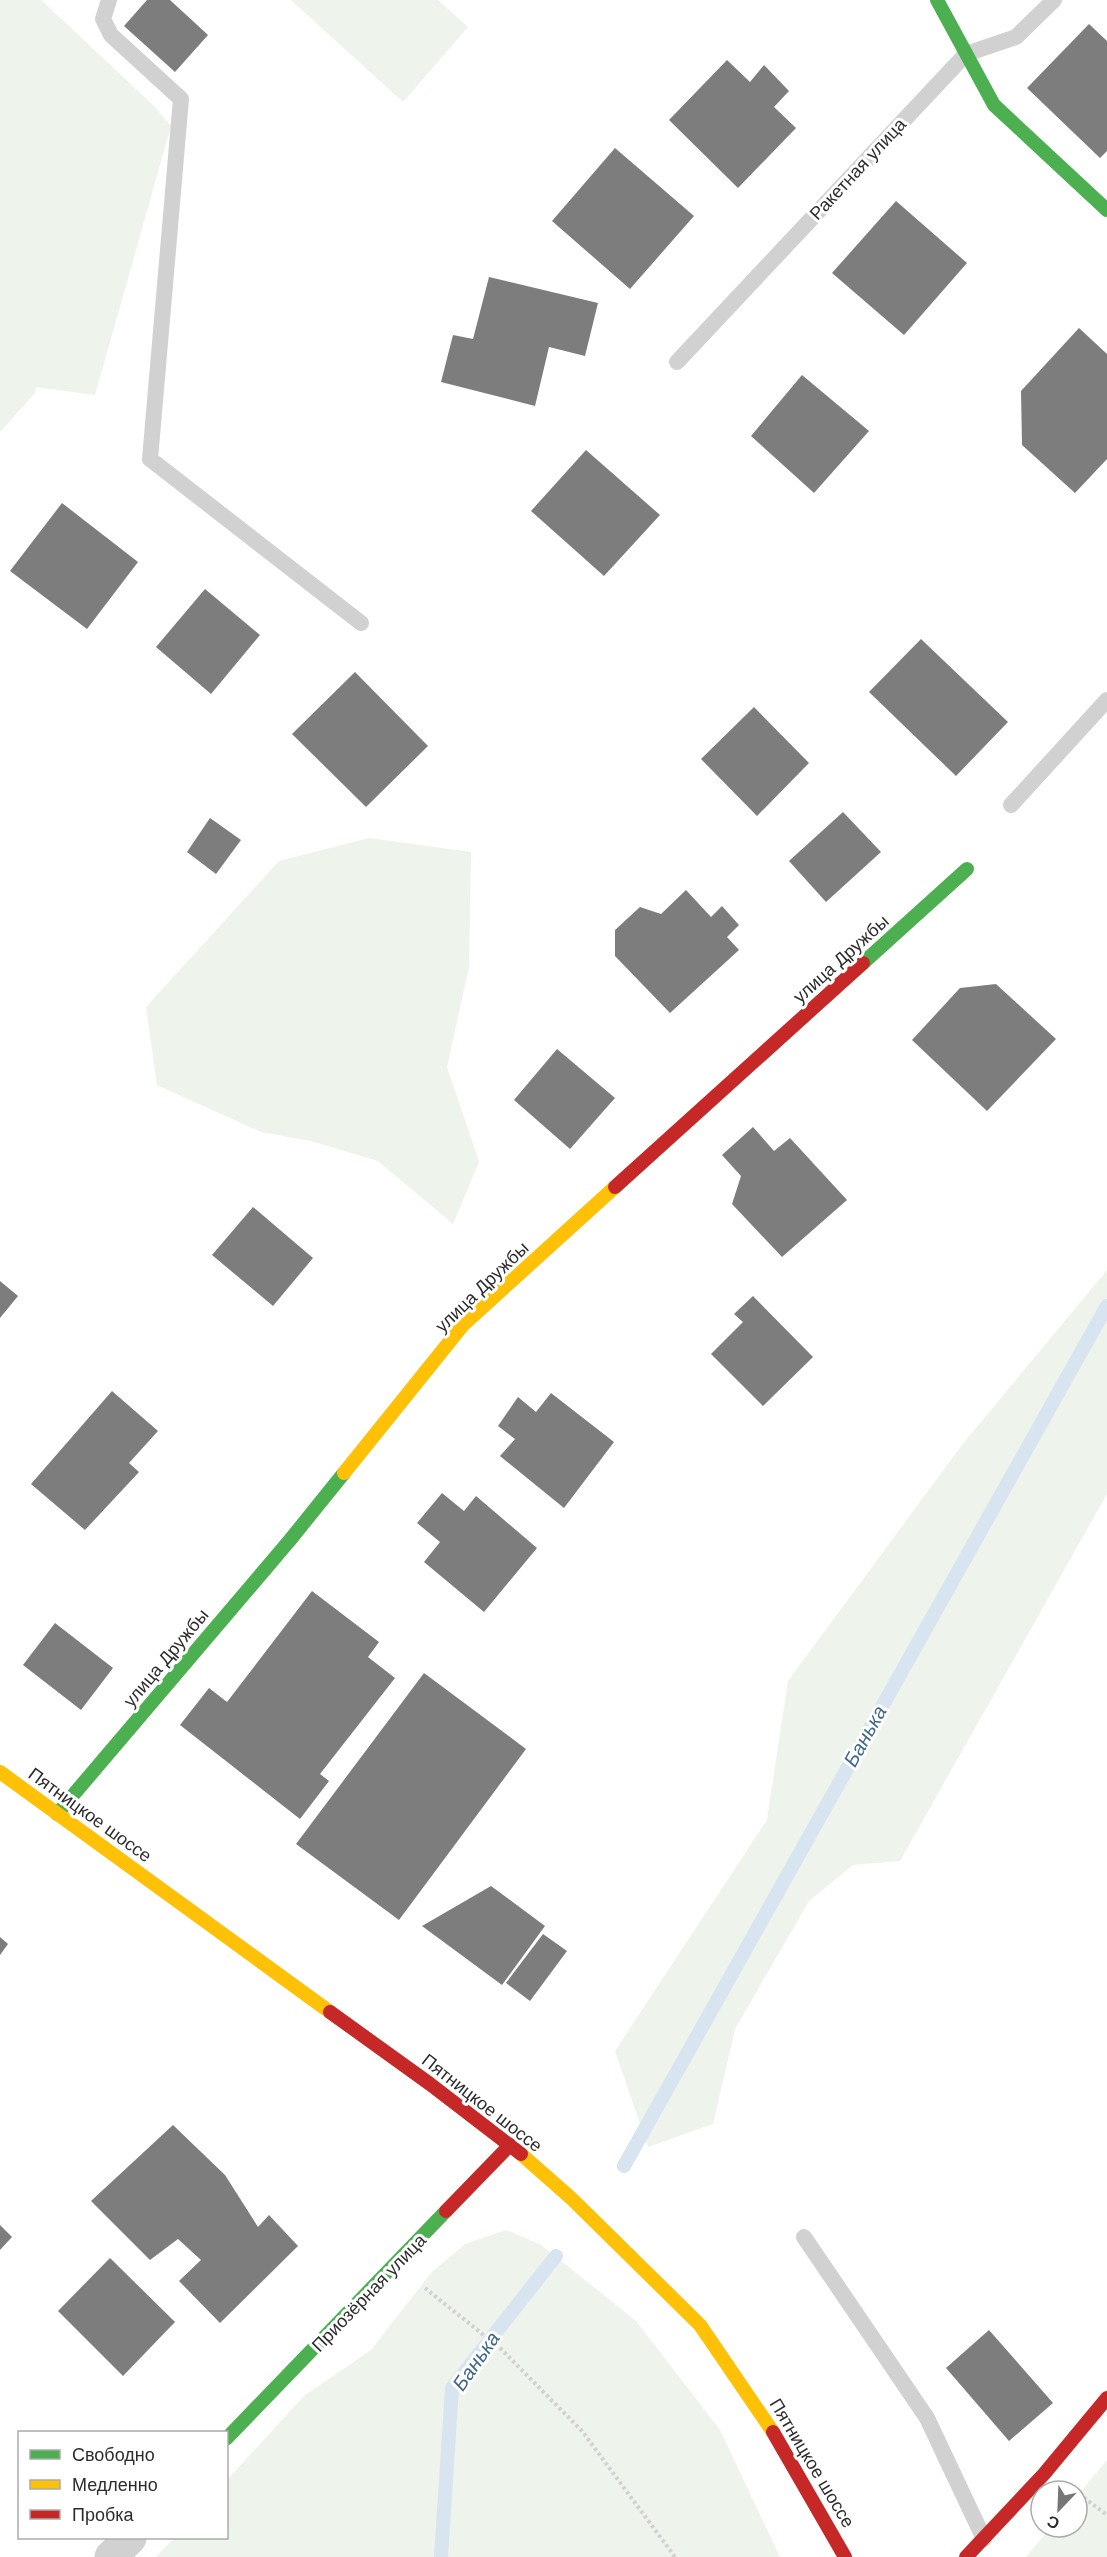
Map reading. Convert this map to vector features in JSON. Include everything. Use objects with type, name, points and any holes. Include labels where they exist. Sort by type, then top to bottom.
[{"type":"street","points":[[937,0],[994,105],[1107,210]]},
{"type":"street","name":"улица Дружбы","points":[[57,1814],[290,1540],[463,1325],[968,869]]},
{"type":"street","name":"Пятницкое шоссе","points":[[0,1772],[430,2084],[510,2145],[572,2199],[699,2325],[781,2443],[845,2557]]},
{"type":"street","name":"Приозёрная улица","points":[[228,2437],[396,2266],[510,2145]]},
{"type":"street","points":[[966,2557],[1044,2474],[1107,2398]]},
{"type":"street","points":[[111,2557],[129,2539]]},
{"type":"lane","name":"Ракетная улица","points":[[677,362],[966,54],[1016,37],[1054,0]]},
{"type":"lane","points":[[109,1],[103,19],[111,35],[181,99],[150,459],[361,623]]},
{"type":"lane","points":[[1011,805],[1107,700]]},
{"type":"lane","points":[[804,2237],[927,2418],[984,2539]]},
{"type":"path","points":[[396,2266],[501,2349],[582,2431],[675,2557]]},
{"type":"path","points":[[1089,2501],[1107,2515]]},
{"type":"shaded area","points":[[0,0],[41,0],[154,106],[171,126],[95,395],[36,387],[35,393],[0,432]]},
{"type":"shaded area","points":[[291,0],[438,0],[468,27],[403,102]]},
{"type":"shaded area","points":[[369,838],[471,852],[469,967],[447,1067],[479,1162],[453,1224],[378,1161],[311,1141],[261,1132],[157,1085],[146,1007],[279,861]]},
{"type":"shaded area","points":[[1107,1270],[1107,1494],[900,1861],[853,1865],[809,1901],[735,2029],[713,2124],[648,2147],[615,2051],[767,1820],[788,1681],[962,1445]]},
{"type":"shaded area","points":[[506,2230],[540,2244],[636,2321],[720,2430],[780,2557],[156,2557],[173,2539],[228,2539],[228,2479],[304,2396],[371,2350],[431,2273],[465,2244]]},
{"type":"shaded area","points":[[1107,2460],[1107,2557],[1026,2557],[1041,2539],[1089,2539],[1089,2482]]},
{"type":"building","points":[[147,0],[170,0],[208,35],[175,72],[124,26]]},
{"type":"building","points":[[1089,24],[1107,41],[1107,151],[1100,158],[1027,88]]},
{"type":"building","points":[[727,60],[750,82],[764,65],[789,91],[774,107],[796,128],[738,188],[669,120]]},
{"type":"building","points":[[615,148],[694,216],[630,289],[552,221]]},
{"type":"building","points":[[896,201],[967,263],[904,335],[832,273]]},
{"type":"building","points":[[489,277],[598,303],[585,356],[549,347],[535,406],[441,382],[453,335],[473,339]]},
{"type":"building","points":[[1079,328],[1107,354],[1107,459],[1075,493],[1022,445],[1021,391]]},
{"type":"building","points":[[802,375],[869,431],[814,493],[751,436]]},
{"type":"building","points":[[586,450],[660,515],[604,576],[531,511]]},
{"type":"building","points":[[62,503],[138,562],[87,629],[10,571]]},
{"type":"building","points":[[205,589],[260,635],[211,694],[156,647]]},
{"type":"building","points":[[921,639],[1008,722],[956,776],[869,692]]},
{"type":"building","points":[[355,672],[428,746],[366,807],[292,734]]},
{"type":"building","points":[[754,707],[809,763],[757,816],[701,759]]},
{"type":"building","points":[[843,812],[881,852],[826,902],[789,861]]},
{"type":"building","points":[[210,818],[241,840],[216,874],[187,852]]},
{"type":"building","points":[[686,890],[711,917],[722,906],[739,925],[727,937],[739,950],[670,1013],[615,956],[615,930],[640,907],[661,914]]},
{"type":"building","points":[[996,984],[1056,1039],[987,1111],[912,1040],[960,988]]},
{"type":"building","points":[[557,1049],[615,1098],[570,1149],[514,1100]]},
{"type":"building","points":[[753,1127],[774,1151],[790,1138],[847,1200],[782,1257],[732,1204],[741,1176],[722,1155]]},
{"type":"building","points":[[253,1207],[313,1258],[273,1306],[212,1255]]},
{"type":"building","points":[[0,1281],[18,1296],[0,1318]]},
{"type":"building","points":[[753,1296],[813,1357],[763,1406],[711,1354],[743,1322],[734,1314]]},
{"type":"building","points":[[112,1391],[158,1431],[129,1463],[139,1472],[85,1530],[31,1484]]},
{"type":"building","points":[[551,1393],[614,1442],[564,1508],[500,1456],[515,1439],[498,1426],[518,1397],[536,1412]]},
{"type":"building","points":[[442,1493],[464,1511],[476,1496],[537,1548],[484,1612],[424,1562],[440,1542],[417,1523]]},
{"type":"building","points":[[312,1591],[379,1642],[368,1657],[395,1678],[320,1774],[329,1781],[300,1819],[180,1725],[209,1688],[227,1702]]},
{"type":"building","points":[[55,1623],[113,1668],[81,1710],[23,1665]]},
{"type":"building","points":[[424,1673],[526,1749],[399,1920],[296,1844]]},
{"type":"building","points":[[491,1886],[545,1926],[502,1985],[422,1926]]},
{"type":"building","points":[[543,1934],[567,1951],[530,2001],[506,1983]]},
{"type":"building","points":[[0,1937],[8,1944],[0,1955]]},
{"type":"building","points":[[173,2125],[225,2175],[258,2227],[269,2215],[298,2246],[220,2323],[179,2281],[201,2260],[178,2239],[150,2260],[91,2201]]},
{"type":"building","points":[[0,2225],[12,2237],[0,2250]]},
{"type":"building","points":[[110,2258],[175,2322],[123,2376],[58,2311]]},
{"type":"building","points":[[989,2330],[1053,2403],[1009,2441],[946,2368]]},
{"type":"waterway","name":"Банька","points":[[624,2166],[1107,1306]]},
{"type":"waterway","name":"Банька","points":[[441,2557],[452,2388],[556,2256]]},
{"type":"traffic: fast","points":[[937,0],[994,105],[1107,210]]},
{"type":"traffic: fast","points":[[863,963],[967,869]]},
{"type":"traffic: fast","points":[[57,1814],[290,1540],[344,1473]]},
{"type":"traffic: fast","points":[[228,2437],[446,2211]]},
{"type":"traffic: slow","points":[[344,1473],[463,1325],[615,1187]]},
{"type":"traffic: slow","points":[[0,1772],[330,2012]]},
{"type":"traffic: slow","points":[[521,2154],[572,2199],[700,2325],[773,2432]]},
{"type":"traffic: jam","points":[[615,1187],[863,963]]},
{"type":"traffic: jam","points":[[330,2012],[430,2084],[521,2154]]},
{"type":"traffic: jam","points":[[446,2211],[510,2145]]},
{"type":"traffic: jam","points":[[966,2557],[1044,2474],[1107,2398]]},
{"type":"traffic: jam","points":[[773,2432],[845,2557]]}]
